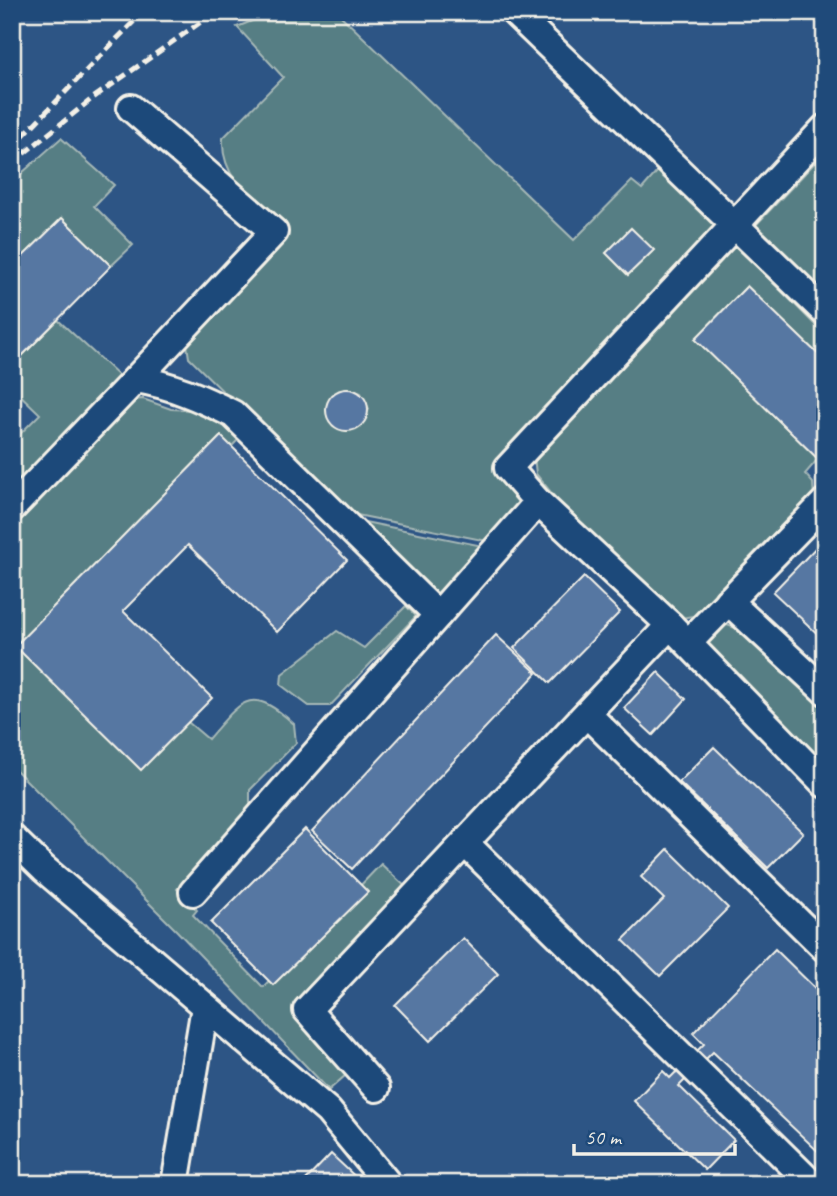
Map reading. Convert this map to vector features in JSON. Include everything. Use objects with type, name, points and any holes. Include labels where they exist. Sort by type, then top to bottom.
[{"type":"lane","points":[[514,12],[736,223],[825,312]]},
{"type":"lane","points":[[12,508],[274,232],[131,108]]},
{"type":"lane","points":[[825,128],[508,468],[538,502],[679,634],[825,783]]},
{"type":"lane","points":[[136,379],[164,383],[192,393],[233,414],[438,615]]},
{"type":"lane","points":[[192,891],[538,502]]},
{"type":"lane","points":[[376,1088],[307,1010],[587,714],[679,634],[728,601],[825,502]]},
{"type":"lane","points":[[728,601],[825,691]]},
{"type":"lane","points":[[587,714],[825,948]]},
{"type":"lane","points":[[12,838],[44,869],[328,1111],[388,1184]]},
{"type":"lane","points":[[465,843],[811,1184]]},
{"type":"lane","points":[[12,859],[44,869]]},
{"type":"lane","points":[[175,1184],[205,1007]]},
{"type":"green space","points":[[274,12],[337,12],[574,240],[632,181],[642,189],[664,164],[717,225],[716,230],[494,464],[523,494],[524,504],[487,541],[347,513],[189,358],[187,345],[190,338],[286,233],[243,191],[228,167],[224,153],[223,138],[283,77],[237,27]],"holes":[[[631,228],[653,251],[628,275],[606,253]],[[348,388],[361,393],[369,409],[362,425],[346,431],[333,426],[326,411],[332,395]]]},
{"type":"green space","points":[[61,138],[114,185],[94,206],[133,245],[111,266],[62,218],[12,267],[12,182]]},
{"type":"green space","points":[[825,152],[825,296],[755,226]]},
{"type":"green space","points":[[734,243],[825,335],[825,361],[747,286],[695,339],[818,459],[805,474],[813,483],[814,498],[703,614],[682,618],[562,506],[536,474],[534,456]]},
{"type":"green space","points":[[58,320],[119,376],[12,490],[12,442],[40,414],[12,387],[12,366]]},
{"type":"green space","points":[[143,399],[171,409],[211,411],[245,433],[231,447],[220,437],[15,646],[141,769],[188,722],[208,739],[230,715],[247,702],[267,704],[294,724],[296,743],[250,790],[250,811],[177,889],[197,910],[193,915],[263,987],[381,864],[408,889],[296,1007],[347,1074],[329,1090],[177,931],[12,766],[12,520],[132,400]]},
{"type":"green space","points":[[355,520],[483,546],[434,598]]},
{"type":"green space","points":[[406,606],[416,616],[330,706],[309,706],[281,685],[282,674],[337,631],[364,648]]},
{"type":"green space","points":[[727,625],[741,630],[825,711],[825,763],[701,639],[711,628]]},
{"type":"building","points":[[62,218],[111,266],[12,366],[12,267]]},
{"type":"building","points":[[631,228],[654,250],[628,275],[606,253]]},
{"type":"building","points":[[747,286],[825,361],[825,452],[818,459],[695,339]]},
{"type":"building","points":[[347,389],[362,395],[368,410],[362,425],[347,431],[332,425],[326,410],[332,395]]},
{"type":"building","points":[[221,436],[347,560],[277,632],[188,545],[123,611],[212,698],[141,770],[15,646]]},
{"type":"building","points":[[825,538],[825,641],[773,592]]},
{"type":"building","points":[[584,577],[620,612],[550,683],[514,648]]},
{"type":"building","points":[[496,635],[537,673],[352,869],[312,831]]},
{"type":"building","points":[[658,672],[686,699],[653,735],[624,708]]},
{"type":"building","points":[[714,747],[803,833],[768,868],[679,782]]},
{"type":"building","points":[[305,829],[368,892],[273,985],[211,923]]},
{"type":"building","points":[[668,849],[728,908],[660,976],[623,940],[664,899],[641,877]]},
{"type":"building","points":[[463,938],[498,974],[430,1041],[395,1005]]},
{"type":"building","points":[[775,949],[825,998],[825,1158],[713,1052],[679,1086],[734,1140],[705,1170],[634,1101],[663,1071],[670,1078],[704,1044],[693,1033]]},
{"type":"building","points":[[331,1154],[363,1184],[302,1184]]},
{"type":"railway","points":[[12,147],[143,12]]},
{"type":"railway","points":[[12,163],[93,98],[215,12]]}]
